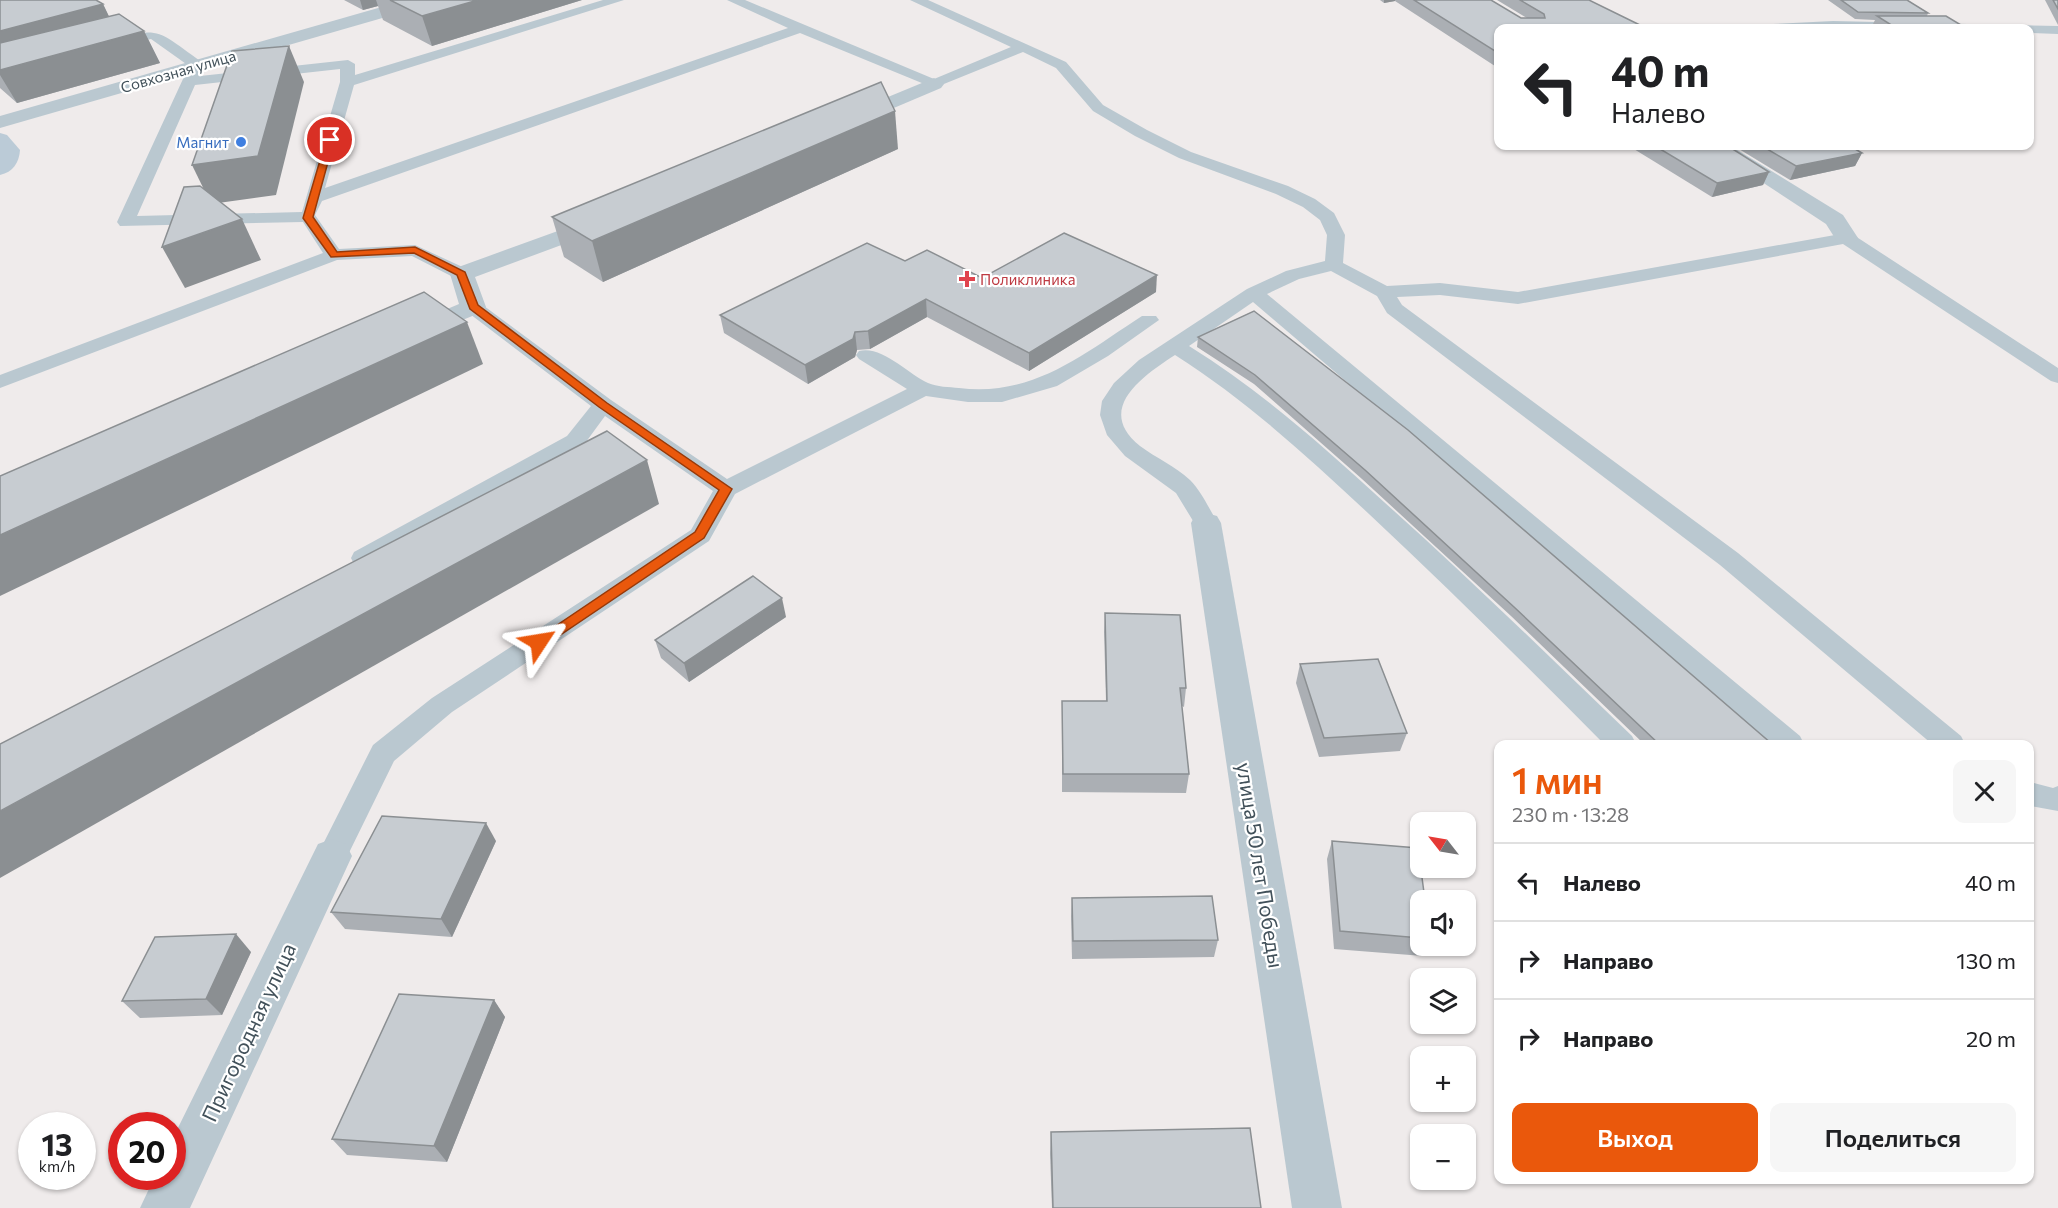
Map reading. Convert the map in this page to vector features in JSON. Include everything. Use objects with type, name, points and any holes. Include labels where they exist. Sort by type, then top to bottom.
[{"type":"street","name":"Совхозная улица","points":[[0,122],[193,73],[424,0]]},
{"type":"street","points":[[825,129],[934,84]]},
{"type":"street","points":[[0,140],[10,150],[9,160],[0,169]]},
{"type":"street","points":[[1723,150],[1835,220],[1846,238]]},
{"type":"street","points":[[398,339],[473,307],[462,274],[628,211]]},
{"type":"street","name":"улица 50 лет Победы","points":[[1206,523],[1317,1208]]},
{"type":"street","name":"Пригородная улица","points":[[165,1208],[332,855]]},
{"type":"lane","points":[[347,82],[617,0]]},
{"type":"lane","points":[[734,0],[934,84],[1023,47]]},
{"type":"lane","points":[[917,0],[1061,65],[1098,108],[1141,133],[1185,155],[1282,190],[1309,203],[1328,216],[1336,235],[1334,265]]},
{"type":"lane","points":[[313,198],[801,28]]},
{"type":"lane","points":[[2034,29],[2058,30]]},
{"type":"lane","points":[[99,47],[143,35],[154,35],[193,73],[348,64],[347,82],[308,218],[334,255]]},
{"type":"lane","points":[[193,73],[126,222],[308,218]]},
{"type":"lane","points":[[1384,292],[1440,289],[1518,298],[1846,238],[2058,377]]},
{"type":"lane","points":[[0,382],[334,255],[415,250],[462,274]]},
{"type":"lane","points":[[1206,523],[1182,485],[1128,447],[1114,431],[1110,409],[1119,387],[1138,369],[1254,293],[1281,278],[1303,270],[1334,265],[1384,292],[1394,309],[1729,559],[1946,740]]},
{"type":"lane","points":[[1254,293],[1785,740]]},
{"type":"lane","points":[[473,307],[603,405],[726,489]]},
{"type":"lane","points":[[866,355],[922,389],[962,396],[1011,394],[1046,384],[1149,320]]},
{"type":"lane","points":[[1175,346],[1229,380],[1318,454],[1461,585],[1618,740]]},
{"type":"lane","points":[[332,855],[383,753],[442,705],[700,535],[726,489],[922,389]]},
{"type":"lane","points":[[345,568],[575,441],[603,405]]},
{"type":"lane","points":[[2034,795],[2054,800],[2058,798]]},
{"type":"building","points":[[0,0],[96,0],[103,4],[0,31]]},
{"type":"building","points":[[390,0],[478,0],[422,16]]},
{"type":"building","points":[[1414,0],[1491,0],[1521,18],[1545,18],[1544,14],[1520,0],[1589,0],[1638,24],[1494,24],[1494,50]]},
{"type":"building","points":[[1841,0],[1907,0],[1928,13],[1858,12]]},
{"type":"building","points":[[119,14],[144,31],[0,70],[0,43]]},
{"type":"building","points":[[1877,16],[1946,16],[1959,24],[1890,24]]},
{"type":"building","points":[[289,46],[258,156],[192,165],[232,51]]},
{"type":"building","points":[[881,82],[895,111],[592,241],[552,217]]},
{"type":"building","points":[[1662,150],[1734,150],[1769,172],[1717,183]]},
{"type":"building","points":[[1769,150],[1857,150],[1862,153],[1796,166]]},
{"type":"building","points":[[200,186],[242,219],[162,247],[184,187]]},
{"type":"building","points":[[1064,233],[1157,275],[1029,353],[926,299],[868,331],[855,332],[853,339],[805,365],[720,315],[867,243],[905,261],[927,250],[982,278]]},
{"type":"building","points":[[424,292],[467,322],[0,535],[0,476]]},
{"type":"building","points":[[1254,311],[1408,430],[1767,740],[1655,740],[1365,470],[1255,375],[1198,337]]},
{"type":"building","points":[[607,431],[647,460],[0,811],[0,744]]},
{"type":"building","points":[[753,576],[782,598],[684,663],[655,640]]},
{"type":"building","points":[[1105,613],[1180,615],[1186,688],[1180,688],[1189,774],[1063,774],[1062,701],[1107,701]]},
{"type":"building","points":[[1378,659],[1407,733],[1324,738],[1300,664]]},
{"type":"building","points":[[382,816],[486,823],[441,919],[331,912]]},
{"type":"building","points":[[1332,841],[1410,847],[1410,878],[1422,878],[1424,890],[1410,890],[1410,937],[1340,931]]},
{"type":"building","points":[[1212,896],[1218,940],[1073,941],[1072,898]]},
{"type":"building","points":[[236,934],[206,999],[122,1001],[155,937]]},
{"type":"building","points":[[399,994],[494,1000],[434,1146],[332,1139]]},
{"type":"building","points":[[1250,1128],[1261,1208],[1053,1208],[1051,1132]]},
{"type":"place","name":"Магнит","points":[[241,142]]},
{"type":"place","name":"Поликлиника","points":[[967,279]]},
{"type":"route","points":[[330,140],[308,218],[334,255],[415,250],[462,274],[473,307],[603,405],[726,489],[700,535],[539,642]]}]
